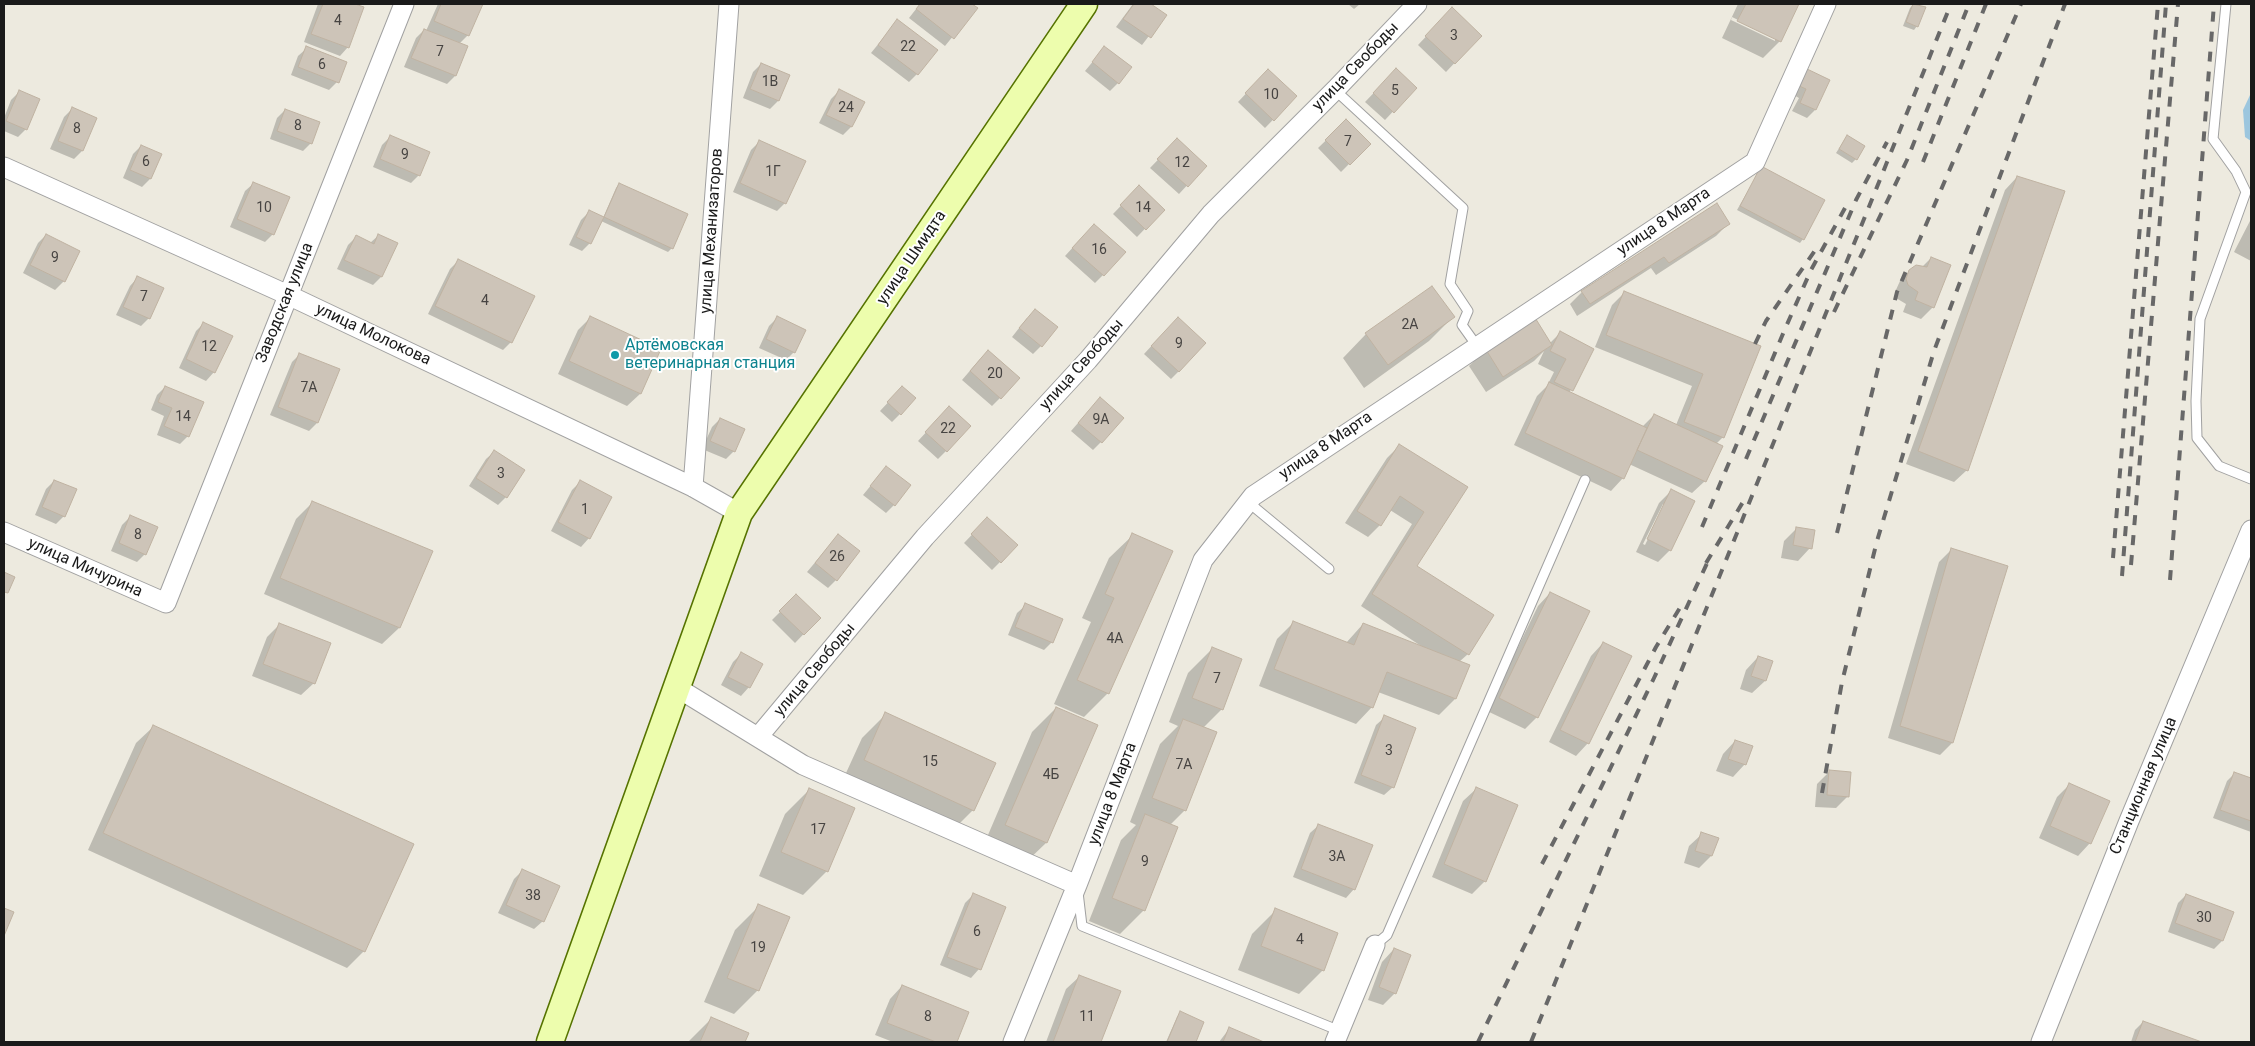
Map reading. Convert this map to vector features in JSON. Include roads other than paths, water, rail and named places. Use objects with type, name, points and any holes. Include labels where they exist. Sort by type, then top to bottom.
[{"type":"street","name":"Заводская улица","points":[[166,603],[404,4]]},
{"type":"street","name":"улица Механизаторов","points":[[693,487],[729,4]]},
{"type":"street","name":"улица Шмидта","points":[[739,513],[1084,4]]},
{"type":"street","name":"улица Свободы","points":[[758,737],[925,537],[1088,360],[1211,214],[1335,90],[1417,4]]},
{"type":"street","name":"улица 8 Марта","points":[[1014,1042],[1203,560],[1248,502],[1253,496],[1320,450],[1755,162],[1826,4]]},
{"type":"street","name":"улица Молокова","points":[[4,167],[288,295],[693,487],[739,513]]},
{"type":"street","points":[[550,1042],[739,513]]},
{"type":"street","name":"Станционная улица","points":[[2041,1042],[2129,821],[2251,530]]},
{"type":"street","name":"улица Мичурина","points":[[4,532],[166,603]]},
{"type":"street","points":[[676,687],[803,765],[1077,885]]},
{"type":"street","points":[[1337,1037],[1375,945]]},
{"type":"lane","points":[[2226,4],[2213,139],[2236,171],[2246,192],[2200,319],[2196,401],[2197,438],[2219,466],[2251,479]]},
{"type":"lane","points":[[1335,90],[1463,208],[1450,284],[1468,310],[1462,325],[1477,346]]},
{"type":"lane","points":[[1375,945],[1387,935],[1585,480]]},
{"type":"lane","points":[[1248,502],[1329,569]]},
{"type":"lane","points":[[1077,885],[1082,926],[1337,1037]]},
{"type":"water","points":[[2251,93],[2251,141],[2245,137],[2243,110]]},
{"type":"railway","points":[[1531,1042],[1951,4]]},
{"type":"railway","points":[[1834,312],[1907,160],[1969,4]]},
{"type":"railway","points":[[1923,162],[1986,4]]},
{"type":"railway","points":[[1837,533],[1897,292],[2021,4]]},
{"type":"railway","points":[[1822,793],[1842,682],[1877,541],[1934,351],[2065,4]]},
{"type":"railway","points":[[2113,558],[2158,4]]},
{"type":"railway","points":[[2122,576],[2166,4]]},
{"type":"railway","points":[[2131,565],[2178,4]]},
{"type":"railway","points":[[2170,580],[2214,4]]},
{"type":"railway","points":[[1746,459],[1856,200],[1887,142]]},
{"type":"railway","points":[[1702,527],[1811,270],[1845,208]]},
{"type":"railway","points":[[1755,344],[1766,321],[1816,249]]},
{"type":"railway","points":[[1706,563],[1746,497]]},
{"type":"railway","points":[[1478,1042],[1654,678],[1709,559]]},
{"type":"railway","points":[[1542,864],[1656,647],[1681,606]]},
{"type":"place","name":"Артёмовская ветеринарная станция","points":[[615,355]]}]
